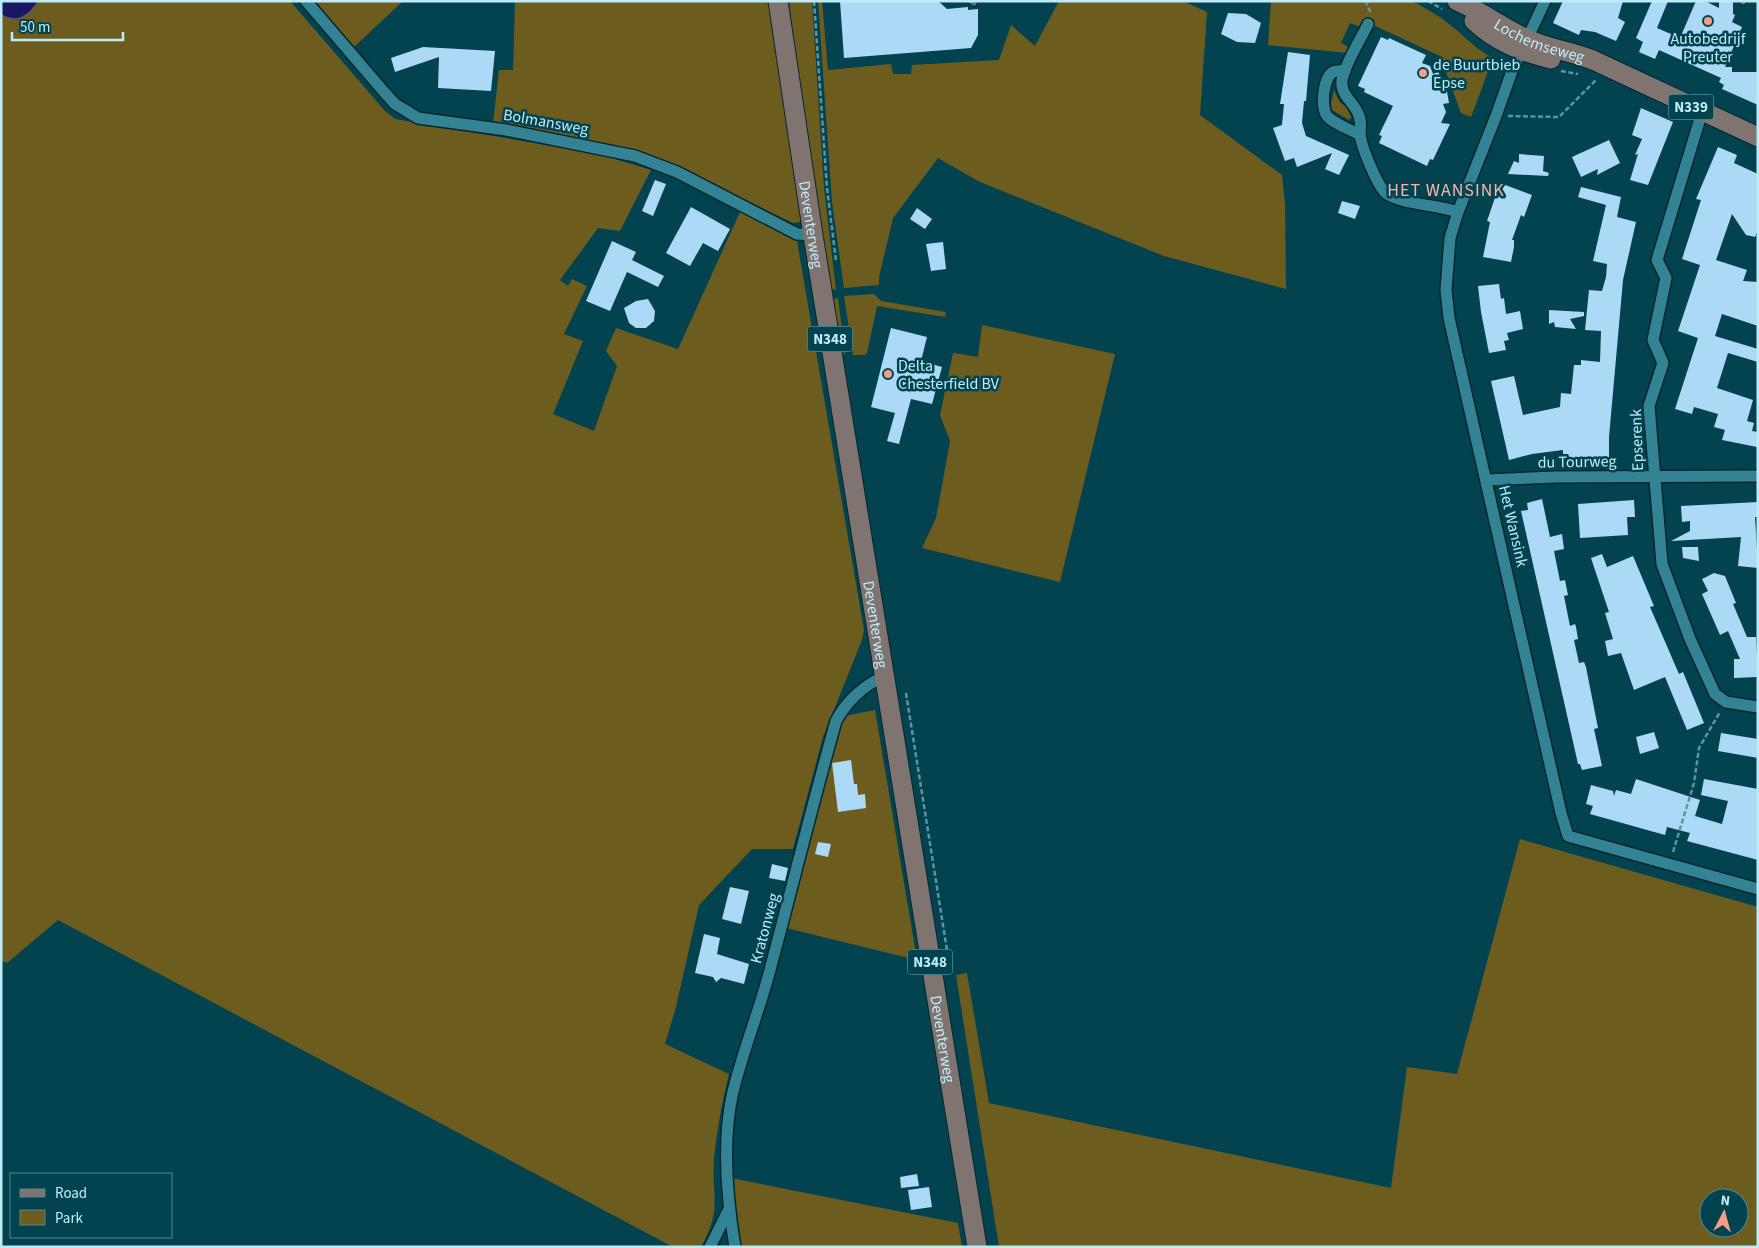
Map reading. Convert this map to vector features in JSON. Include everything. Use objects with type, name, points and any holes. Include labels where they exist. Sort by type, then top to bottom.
[{"type":"main road","name":"Deventerweg","points":[[778,1],[813,235],[977,1247]]},
{"type":"main road","name":"Lochemseweg","points":[[1452,5],[1478,10],[1524,45],[1573,52],[1758,137]]},
{"type":"street","name":"Bolmansweg","points":[[306,1],[384,94],[395,104],[418,118],[506,130],[635,156],[677,172],[797,234],[813,235]]},
{"type":"street","name":"Het Wansink","points":[[1545,1],[1524,45],[1458,212],[1450,238],[1446,290],[1449,318],[1568,836],[1758,889]]},
{"type":"street","points":[[1368,24],[1342,79],[1343,92],[1356,107],[1360,118],[1360,134],[1378,183],[1384,192],[1401,200],[1441,206],[1458,212]]},
{"type":"street","points":[[1345,71],[1334,72],[1327,81],[1324,108],[1328,117],[1360,134]]},
{"type":"street","name":"Epserenk","points":[[1702,112],[1657,260],[1666,278],[1653,340],[1663,363],[1649,406],[1653,476],[1662,564],[1690,639],[1715,694],[1726,702]]},
{"type":"street","name":"du Tourweg","points":[[1487,480],[1653,476],[1758,476]]},
{"type":"street","name":"Kratonweg","points":[[735,1247],[729,1209],[728,1129],[732,1097],[764,996],[836,721],[841,712],[866,686],[884,677]]},
{"type":"street","points":[[1726,702],[1758,707]]},
{"type":"street","name":"Kratonweg","points":[[710,1247],[729,1209]]},
{"type":"path","name":"Deventerweg","points":[[814,1],[827,188],[836,265]]},
{"type":"path","points":[[1428,1],[1452,5]]},
{"type":"path","name":"Lochemseweg","points":[[1554,70],[1585,75]]},
{"type":"path","name":"Lochemseweg","points":[[1496,116],[1559,117],[1600,78],[1592,76]]},
{"type":"path","name":"Deventerweg","points":[[904,684],[951,973]]},
{"type":"path","points":[[1669,864],[1694,782],[1699,748],[1726,702]]},
{"type":"green space","points":[[38,1],[290,1],[385,111],[395,119],[599,154],[651,170],[620,231],[598,228],[560,280],[568,286],[572,279],[587,286],[564,334],[583,341],[553,414],[594,431],[617,366],[606,351],[616,328],[678,349],[740,212],[797,241],[864,630],[862,640],[823,737],[793,849],[752,849],[699,905],[676,1007],[665,1044],[729,1074],[714,1157],[714,1212],[708,1234],[701,1247],[673,1247],[58,920],[7,963],[1,961],[1,14],[4,16],[34,7]]},
{"type":"green space","points":[[309,1],[403,1],[353,48]]},
{"type":"green space","points":[[515,1],[768,1],[802,213],[800,222],[793,223],[658,159],[493,124],[499,70],[513,70]]},
{"type":"green space","points":[[789,1],[812,1],[824,188],[836,290],[831,289],[801,99]]},
{"type":"green space","points":[[818,1],[822,1],[828,70],[891,64],[893,74],[911,74],[912,65],[999,60],[1011,25],[1035,46],[1059,1],[1183,1],[1207,12],[1200,115],[1282,175],[1285,204],[1286,289],[1164,256],[980,182],[938,158],[893,218],[879,277],[879,285],[844,288],[832,202]]},
{"type":"green space","points":[[1271,1],[1412,1],[1427,9],[1493,58],[1471,117],[1461,113],[1440,56],[1371,24],[1361,27],[1350,23],[1341,43],[1350,48],[1348,53],[1268,45]]},
{"type":"green space","points":[[1334,90],[1339,101],[1347,108],[1351,117],[1349,120],[1332,110],[1331,104]]},
{"type":"green space","points":[[874,294],[881,301],[946,312],[945,317],[877,306],[867,353],[865,355],[853,355],[844,296]]},
{"type":"green space","points":[[838,298],[844,354],[841,352],[833,299]]},
{"type":"green space","points":[[982,325],[1115,354],[1060,582],[922,548],[936,518],[950,441],[940,415],[953,353],[978,357]]},
{"type":"green space","points":[[875,710],[917,960],[786,928],[840,717]]},
{"type":"green space","points":[[1520,839],[1758,907],[1758,1247],[999,1247],[956,975],[967,973],[989,1103],[1391,1188],[1407,1067],[1457,1074]]},
{"type":"green space","points":[[731,1178],[958,1223],[962,1247],[738,1247]]},
{"type":"shaded area","points":[[1,1],[38,1],[27,14],[12,19],[1,14]]},
{"type":"building","points":[[840,1],[938,1],[947,9],[968,7],[968,10],[978,9],[978,35],[971,48],[844,58]]},
{"type":"building","points":[[1563,1],[1623,1],[1618,18],[1625,22],[1616,41],[1595,32],[1581,30],[1579,35],[1553,23]]},
{"type":"building","points":[[1652,1],[1668,1],[1657,28],[1680,38],[1696,1],[1705,1],[1719,8],[1719,1],[1733,1],[1733,14],[1735,15],[1732,22],[1742,27],[1725,67],[1732,67],[1732,72],[1758,72],[1758,105],[1722,89],[1724,85],[1719,82],[1721,78],[1659,50],[1655,59],[1639,52],[1643,42],[1636,38]]},
{"type":"building","points":[[1228,13],[1246,14],[1261,23],[1255,43],[1237,42],[1221,34]]},
{"type":"building","points":[[1381,37],[1388,40],[1389,38],[1426,55],[1422,63],[1430,66],[1433,74],[1438,72],[1446,86],[1449,103],[1443,104],[1446,112],[1441,123],[1450,124],[1433,160],[1430,159],[1427,166],[1379,143],[1382,136],[1379,135],[1393,106],[1364,92],[1365,89],[1358,86]]},
{"type":"building","points":[[423,47],[495,51],[491,91],[438,88],[439,57],[395,72],[391,58]]},
{"type":"building","points":[[1288,52],[1310,55],[1302,123],[1306,136],[1349,155],[1339,175],[1325,169],[1332,153],[1297,167],[1294,158],[1285,161],[1273,128],[1282,125],[1284,104],[1280,104]]},
{"type":"building","points":[[1641,108],[1673,122],[1648,185],[1630,180],[1638,154],[1635,155],[1642,139],[1632,135]]},
{"type":"building","points":[[1609,140],[1620,163],[1597,175],[1598,169],[1581,177],[1572,157]]},
{"type":"building","points":[[1718,147],[1737,155],[1734,163],[1758,174],[1758,230],[1755,237],[1746,235],[1732,214],[1716,260],[1747,270],[1743,281],[1758,282],[1758,326],[1722,314],[1715,336],[1758,349],[1758,362],[1728,353],[1717,388],[1753,400],[1747,421],[1754,423],[1752,431],[1758,432],[1757,447],[1722,440],[1725,430],[1714,427],[1718,414],[1694,407],[1692,414],[1675,409],[1698,338],[1678,331],[1700,265],[1682,259],[1701,200],[1696,199]]},
{"type":"building","points":[[1519,154],[1544,156],[1543,171],[1549,173],[1548,176],[1508,174],[1514,161],[1519,163]]},
{"type":"building","points":[[655,180],[666,184],[653,216],[642,211]]},
{"type":"building","points":[[1500,183],[1532,195],[1524,217],[1521,215],[1512,240],[1514,240],[1514,247],[1511,262],[1483,257],[1490,222],[1487,221]]},
{"type":"building","points":[[1581,187],[1621,197],[1617,217],[1636,222],[1623,280],[1609,437],[1609,458],[1569,459],[1568,454],[1563,454],[1563,450],[1532,454],[1509,460],[1491,381],[1514,376],[1523,415],[1560,407],[1561,393],[1571,394],[1574,365],[1581,365],[1581,360],[1600,362],[1601,331],[1585,330],[1589,290],[1602,291],[1606,277],[1607,264],[1593,261],[1606,205],[1578,197]]},
{"type":"building","points":[[1342,201],[1360,206],[1355,219],[1338,213]]},
{"type":"building","points":[[691,207],[730,229],[718,251],[703,243],[690,266],[666,253]]},
{"type":"building","points":[[917,208],[932,219],[925,229],[910,219]]},
{"type":"building","points":[[612,241],[636,252],[632,260],[664,276],[658,287],[627,272],[610,311],[586,301]]},
{"type":"building","points":[[943,242],[946,269],[931,271],[926,244]]},
{"type":"building","points":[[1499,284],[1501,299],[1504,298],[1506,314],[1520,311],[1523,329],[1507,333],[1509,340],[1504,341],[1506,350],[1489,353],[1478,286]]},
{"type":"building","points":[[648,299],[655,311],[654,321],[646,328],[636,328],[629,323],[624,308],[636,301]]},
{"type":"building","points":[[1549,310],[1584,312],[1584,316],[1570,319],[1576,329],[1555,327],[1554,322],[1549,324]]},
{"type":"building","points":[[891,328],[927,337],[921,361],[942,367],[932,404],[911,399],[899,444],[887,441],[895,413],[871,407]]},
{"type":"building","points":[[1542,499],[1550,537],[1562,534],[1564,549],[1554,551],[1560,581],[1565,580],[1568,595],[1564,596],[1570,626],[1575,624],[1576,627],[1578,639],[1574,640],[1579,663],[1584,662],[1586,667],[1598,728],[1594,729],[1602,766],[1582,770],[1580,764],[1578,764],[1521,511],[1528,510],[1527,503]]},
{"type":"building","points":[[1634,500],[1635,517],[1627,517],[1628,535],[1580,538],[1578,504]]},
{"type":"building","points":[[1758,502],[1758,517],[1755,517],[1758,568],[1738,566],[1741,537],[1671,541],[1690,531],[1690,521],[1682,522],[1681,506]]},
{"type":"building","points":[[1682,547],[1698,547],[1699,561],[1683,558]]},
{"type":"building","points":[[1602,554],[1607,567],[1633,556],[1654,606],[1650,607],[1679,674],[1683,672],[1704,723],[1687,730],[1665,677],[1634,690],[1621,653],[1608,656],[1605,641],[1613,639],[1605,613],[1609,612],[1591,558]]},
{"type":"building","points":[[1714,573],[1725,576],[1736,603],[1733,604],[1747,637],[1756,637],[1758,677],[1734,678],[1734,659],[1740,659],[1728,631],[1720,635],[1702,594],[1708,591],[1702,579]]},
{"type":"building","points":[[1654,732],[1659,748],[1640,754],[1636,737]]},
{"type":"building","points":[[1721,733],[1758,739],[1758,758],[1718,751]]},
{"type":"building","points":[[851,760],[854,784],[857,784],[858,795],[865,794],[866,808],[838,812],[832,763]]},
{"type":"building","points":[[1636,779],[1700,800],[1695,816],[1722,824],[1728,801],[1701,795],[1704,779],[1758,789],[1758,860],[1687,841],[1690,833],[1667,827],[1665,835],[1590,814],[1593,806],[1586,804],[1591,785],[1613,791],[1614,796],[1616,790],[1631,794]]},
{"type":"building","points":[[818,842],[831,844],[828,857],[815,854]]},
{"type":"building","points":[[772,864],[788,868],[785,881],[769,878]]},
{"type":"building","points":[[730,887],[749,891],[741,924],[722,919]]},
{"type":"building","points":[[704,934],[720,938],[717,954],[749,964],[744,984],[721,978],[716,982],[713,977],[695,973]]},
{"type":"building","points":[[917,1174],[919,1186],[901,1188],[900,1177]]},
{"type":"building","points":[[929,1187],[932,1207],[911,1210],[908,1190]]},
{"type":"place","name":"Autobedrijf Preuter","points":[[1708,21]]},
{"type":"place","name":"de Buurtbieb Epse","points":[[1423,73]]},
{"type":"place","name":"Delta Chesterfield BV","points":[[888,374]]},
{"type":"district","name":"HET WANSINK","points":[[1446,190]]}]
